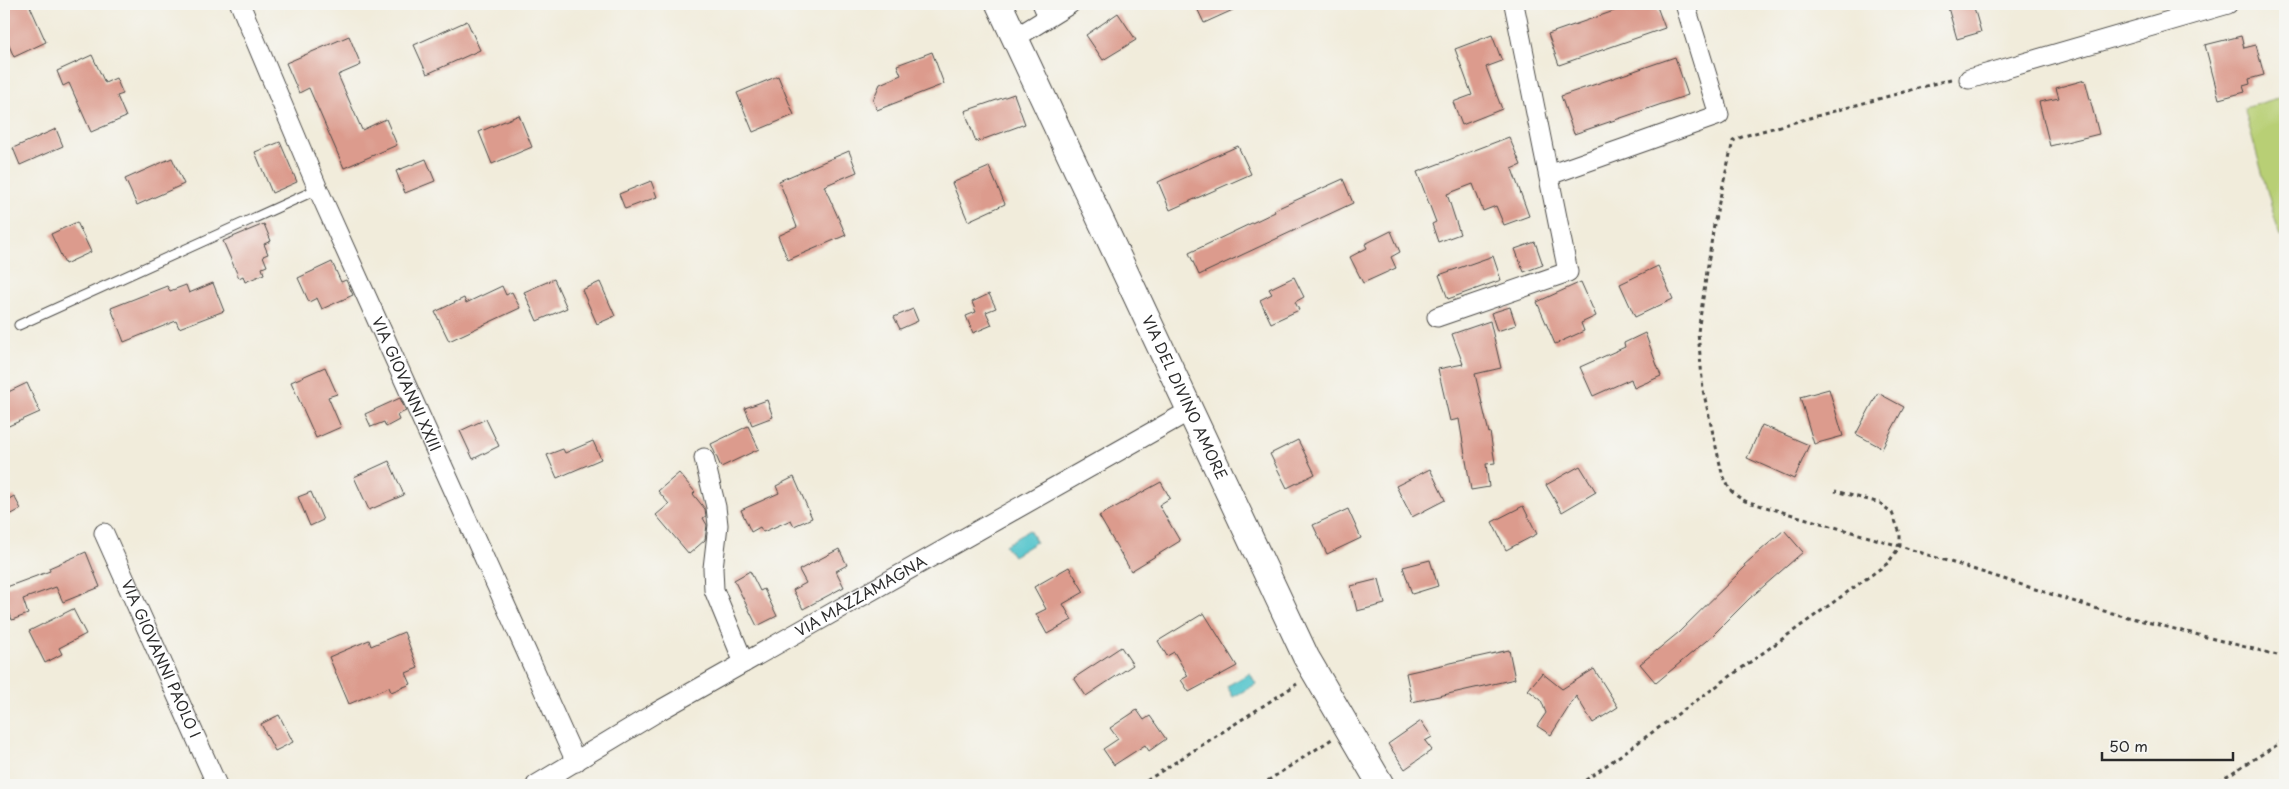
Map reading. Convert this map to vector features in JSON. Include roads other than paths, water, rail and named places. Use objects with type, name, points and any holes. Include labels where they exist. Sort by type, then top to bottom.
[{"type":"main road","name":"VIA DEL DIVINO AMORE","points":[[999,4],[1315,673],[1380,785]]},
{"type":"street","name":"VIA GIOVANNI XXIII","points":[[240,4],[318,189],[576,762]]},
{"type":"street","points":[[1015,38],[1041,12],[1070,4]]},
{"type":"street","points":[[1437,317],[1568,272],[1514,4]]},
{"type":"street","points":[[1549,176],[1718,115],[1685,4]]},
{"type":"street","points":[[1960,79],[2228,4]]},
{"type":"street","name":"VIA MAZZAMAGNA","points":[[536,785],[744,662],[1190,410]]},
{"type":"street","points":[[704,458],[716,507],[718,525],[713,568],[714,590],[744,662]]},
{"type":"street","name":"VIA GIOVANNI PAOLO I","points":[[104,533],[217,785]]},
{"type":"lane","points":[[19,325],[318,189]]},
{"type":"water","points":[[1029,530],[1036,542],[1013,556],[1005,545]]},
{"type":"water","points":[[1250,673],[1256,684],[1233,697],[1227,686]]}]
